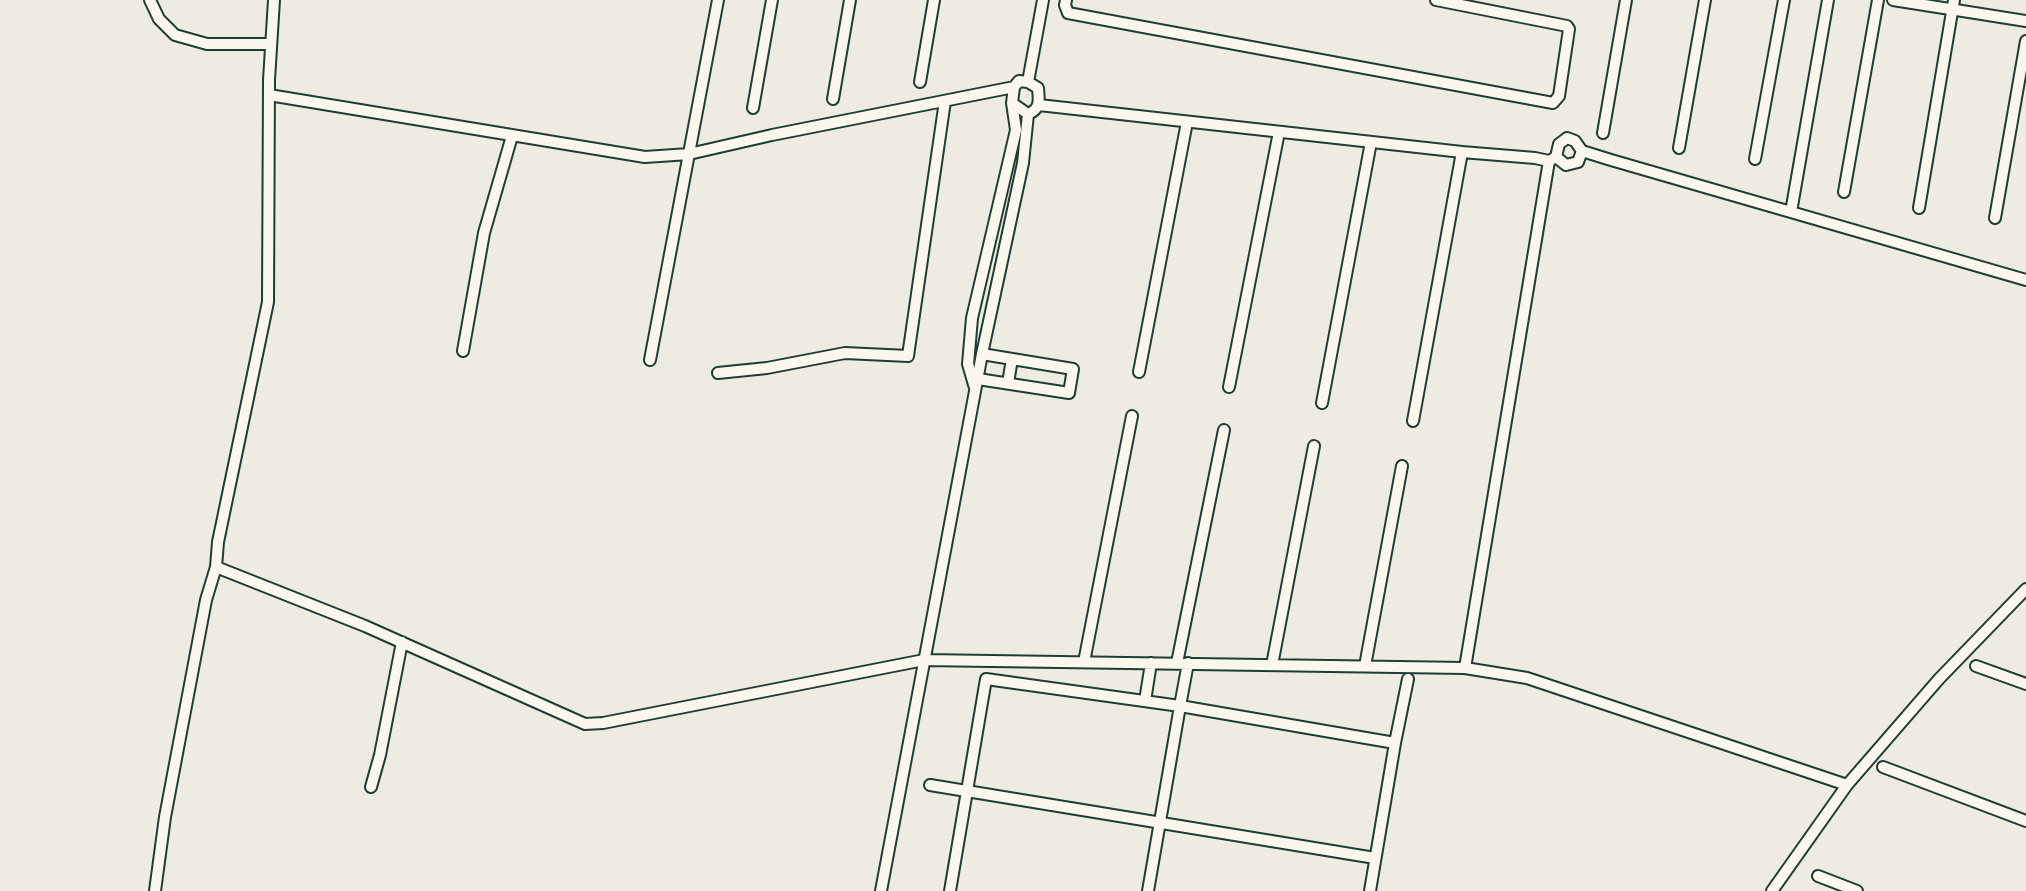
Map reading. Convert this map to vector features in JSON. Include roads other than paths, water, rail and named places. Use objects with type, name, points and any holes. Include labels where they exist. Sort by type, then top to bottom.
[{"type":"street","points":[[150,0],[159,18],[175,35],[207,44],[271,44]]},
{"type":"street","points":[[154,891],[165,817],[206,600],[216,567],[218,542],[268,302],[269,95],[274,0]]},
{"type":"street","points":[[650,360],[718,0]]},
{"type":"street","points":[[753,108],[772,0]]},
{"type":"street","points":[[833,99],[850,0]]},
{"type":"street","points":[[920,82],[934,0]]},
{"type":"street","points":[[1028,82],[1042,0]]},
{"type":"street","points":[[1066,0],[1065,5],[1068,13],[1553,103],[1556,100],[1559,96],[1567,26],[1436,0]]},
{"type":"street","points":[[1603,133],[1626,0]]},
{"type":"street","points":[[1679,148],[1705,0]]},
{"type":"street","points":[[1755,159],[1784,0]]},
{"type":"street","points":[[1791,212],[1828,0]]},
{"type":"street","points":[[1844,192],[1878,0]]},
{"type":"street","points":[[1893,0],[1953,5],[2026,21]]},
{"type":"street","points":[[1920,208],[1953,5]]},
{"type":"street","points":[[1995,218],[2026,41]]},
{"type":"street","points":[[269,95],[645,157],[689,154],[1014,87],[1020,82],[1028,82],[1038,88],[1039,105],[1036,111],[1028,114]]},
{"type":"street","points":[[977,384],[968,364],[972,318],[1016,130],[1012,103],[1014,87]]},
{"type":"street","points":[[718,373],[767,368],[845,353],[908,356],[945,101]]},
{"type":"street","points":[[1012,103],[1028,114]]},
{"type":"street","points":[[1039,105],[1462,152],[1552,159],[1566,165],[1578,162],[1582,151]]},
{"type":"street","points":[[881,891],[982,354],[1023,163],[1028,114]]},
{"type":"street","points":[[1139,372],[1187,122]]},
{"type":"street","points":[[1229,387],[1279,132]]},
{"type":"street","points":[[463,351],[484,233],[512,136]]},
{"type":"street","points":[[1465,668],[1552,159],[1559,144],[1567,138],[1575,141],[1582,151],[2026,280]]},
{"type":"street","points":[[1322,403],[1371,142]]},
{"type":"street","points":[[1413,421],[1462,152]]},
{"type":"street","points":[[977,384],[1008,383],[1069,393],[1073,369],[982,354]]},
{"type":"street","points":[[1008,383],[1012,359]]},
{"type":"street","points":[[1084,662],[1132,416]]},
{"type":"street","points":[[1148,891],[1180,706],[1182,663],[1224,430]]},
{"type":"street","points":[[1272,665],[1314,446]]},
{"type":"street","points":[[1365,666],[1402,466]]},
{"type":"street","points":[[216,567],[366,626],[586,724],[603,723],[924,660],[1465,668],[1527,678],[1847,785]]},
{"type":"street","points":[[1772,891],[1847,785],[1939,679],[2026,588]]},
{"type":"street","points":[[371,787],[380,755],[402,642]]},
{"type":"street","points":[[1145,701],[1151,663]]},
{"type":"street","points":[[1976,666],[2026,684]]},
{"type":"street","points":[[950,891],[986,679],[1180,706],[1395,744]]},
{"type":"street","points":[[1370,891],[1408,679]]},
{"type":"street","points":[[1883,767],[2026,821]]},
{"type":"street","points":[[930,786],[1376,858]]},
{"type":"street","points":[[1818,876],[1857,891]]}]
